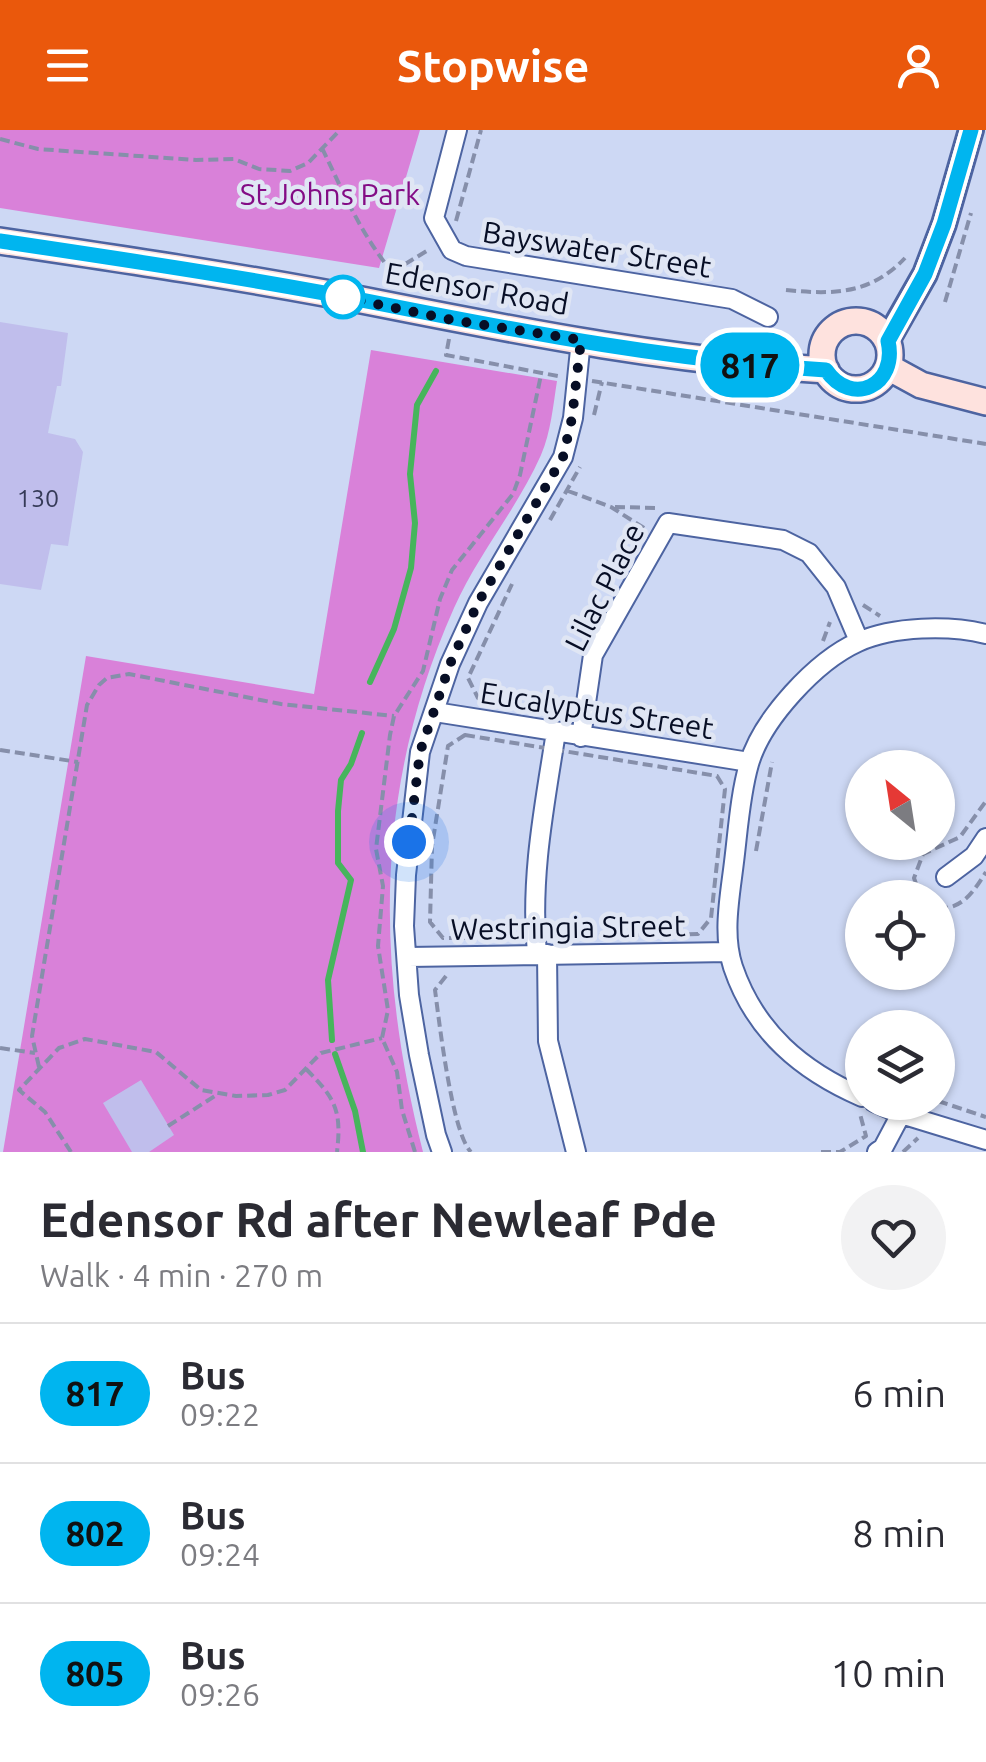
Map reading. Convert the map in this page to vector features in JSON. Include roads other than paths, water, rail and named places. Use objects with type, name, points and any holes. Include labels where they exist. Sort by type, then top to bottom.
[{"type":"main road","name":"Edensor Road","points":[[0,241],[581,340],[758,366],[826,370]]},
{"type":"main road","points":[[888,354],[874,384],[864,389],[842,386],[826,370],[823,347],[837,327],[848,322],[871,324],[888,354],[921,385],[986,402]]},
{"type":"street","name":"Bayswater Street","points":[[457,130],[434,218],[452,250],[466,256],[732,299],[768,317]]},
{"type":"street","points":[[888,354],[944,224],[971,130]]},
{"type":"street","points":[[442,1152],[409,995],[405,904],[420,752],[450,664],[478,603],[563,457],[581,340]]},
{"type":"street","name":"Lilac Place","points":[[580,736],[593,655],[664,531],[782,540],[809,554],[836,587],[859,642]]},
{"type":"street","points":[[845,1092],[792,1058],[766,1031],[728,952],[729,908],[750,762],[772,719],[805,680],[859,642],[899,632],[986,634]]},
{"type":"street","name":"Eucalyptus Street","points":[[435,712],[555,740],[580,736],[750,762]]},
{"type":"street","points":[[555,740],[535,860],[548,1041],[576,1152]]},
{"type":"street","points":[[946,877],[974,856],[986,838]]},
{"type":"street","name":"Westringia Street","points":[[408,958],[540,948],[728,952]]},
{"type":"street","points":[[877,1152],[898,1120]]},
{"type":"street","points":[[921,1120],[986,1140]]},
{"type":"waterway","points":[[370,682],[394,629],[411,568],[415,523],[410,474],[417,405],[436,371]]},
{"type":"waterway","points":[[332,1040],[328,980],[351,880],[338,863],[341,780],[362,733]]},
{"type":"waterway","points":[[335,1054],[355,1111],[363,1152]]},
{"type":"park label","name":"St Johns Park","points":[[330,194]]}]
